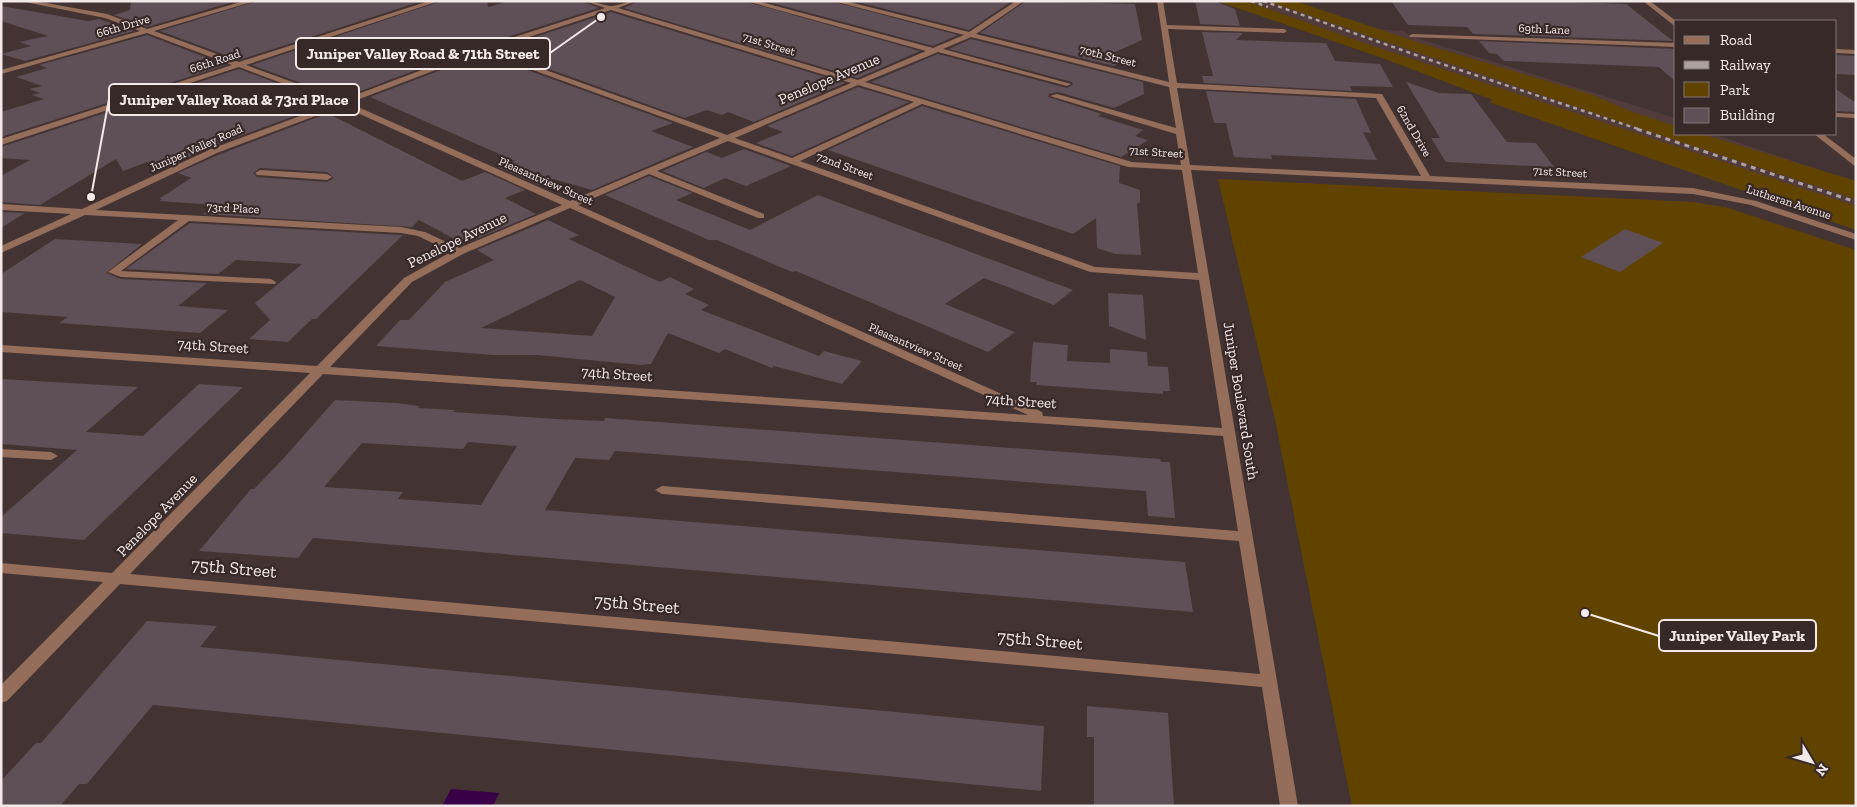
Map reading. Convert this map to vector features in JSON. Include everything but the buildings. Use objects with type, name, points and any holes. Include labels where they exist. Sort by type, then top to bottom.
[{"type":"street","name":"Pleasantview Street","points":[[23,1],[107,16],[340,103],[1047,419]]},
{"type":"street","name":"66th Drive","points":[[1,72],[252,1]]},
{"type":"street","name":"66th Road","points":[[1,142],[436,1]]},
{"type":"street","name":"71st Street","points":[[588,1],[1131,165],[1427,178],[1714,194]]},
{"type":"street","name":"Juniper Valley Road","points":[[1,250],[214,151],[483,50],[633,1]]},
{"type":"street","points":[[749,1],[1067,84]]},
{"type":"street","name":"70th Street","points":[[836,1],[1172,85],[1379,96]]},
{"type":"street","name":"Penelope Avenue","points":[[1,696],[408,280],[459,252],[970,35],[1021,1]]},
{"type":"street","name":"Juniper Boulevard South","points":[[1160,1],[1289,806]]},
{"type":"street","points":[[1646,1],[1674,23]]},
{"type":"street","points":[[1164,27],[1284,31]]},
{"type":"street","name":"69th Lane","points":[[1412,36],[1674,45]]},
{"type":"street","name":"72nd Street","points":[[483,50],[1094,270],[1205,277]]},
{"type":"street","points":[[1837,51],[1856,52]]},
{"type":"street","points":[[1054,96],[1180,132]]},
{"type":"street","name":"62nd Drive","points":[[1379,96],[1427,178]]},
{"type":"street","points":[[794,161],[920,102]]},
{"type":"street","points":[[1837,115],[1856,116]]},
{"type":"street","points":[[1819,135],[1856,164]]},
{"type":"street","points":[[650,171],[760,216]]},
{"type":"street","points":[[260,173],[327,177]]},
{"type":"street","name":"Lutheran Avenue","points":[[1714,194],[1754,204],[1856,237]]},
{"type":"street","name":"73rd Place","points":[[1,208],[401,230],[421,234],[459,252]]},
{"type":"street","points":[[187,218],[113,272],[271,282]]},
{"type":"street","name":"74th Street","points":[[1,348],[1230,433]]},
{"type":"street","points":[[1,453],[51,456]]},
{"type":"street","points":[[662,490],[1246,537]]},
{"type":"street","name":"75th Street","points":[[1,568],[1269,681]]},
{"type":"shaded area","points":[[1217,1],[1294,1],[1365,28],[1404,31],[1410,36],[1669,116],[1674,118],[1674,135],[1716,135],[1856,182],[1856,227],[1763,197],[1378,55]]},
{"type":"shaded area","points":[[451,789],[499,793],[493,806],[442,806]]},
{"type":"green space","points":[[1217,1],[1246,1],[1364,43],[1856,206],[1856,230],[1489,102],[1493,100],[1382,58]]},
{"type":"green space","points":[[1267,1],[1295,1],[1420,43],[1590,94],[1632,112],[1674,125],[1674,135],[1705,135],[1856,181],[1856,199],[1644,130]]},
{"type":"green space","points":[[1218,179],[1693,202],[1725,207],[1856,250],[1856,806],[1352,806],[1275,420]]},
{"type":"railway","points":[[1251,1],[1268,7]]},
{"type":"railway","points":[[1263,1],[1430,60],[1641,130]]},
{"type":"railway","points":[[1637,129],[1856,202]]},
{"type":"place","name":"Juniper Valley Road & 71th Street","points":[[601,17]]},
{"type":"place","name":"Juniper Valley Road & 73rd Place","points":[[91,197]]},
{"type":"place","name":"Juniper Valley Park","points":[[1585,613]]}]
